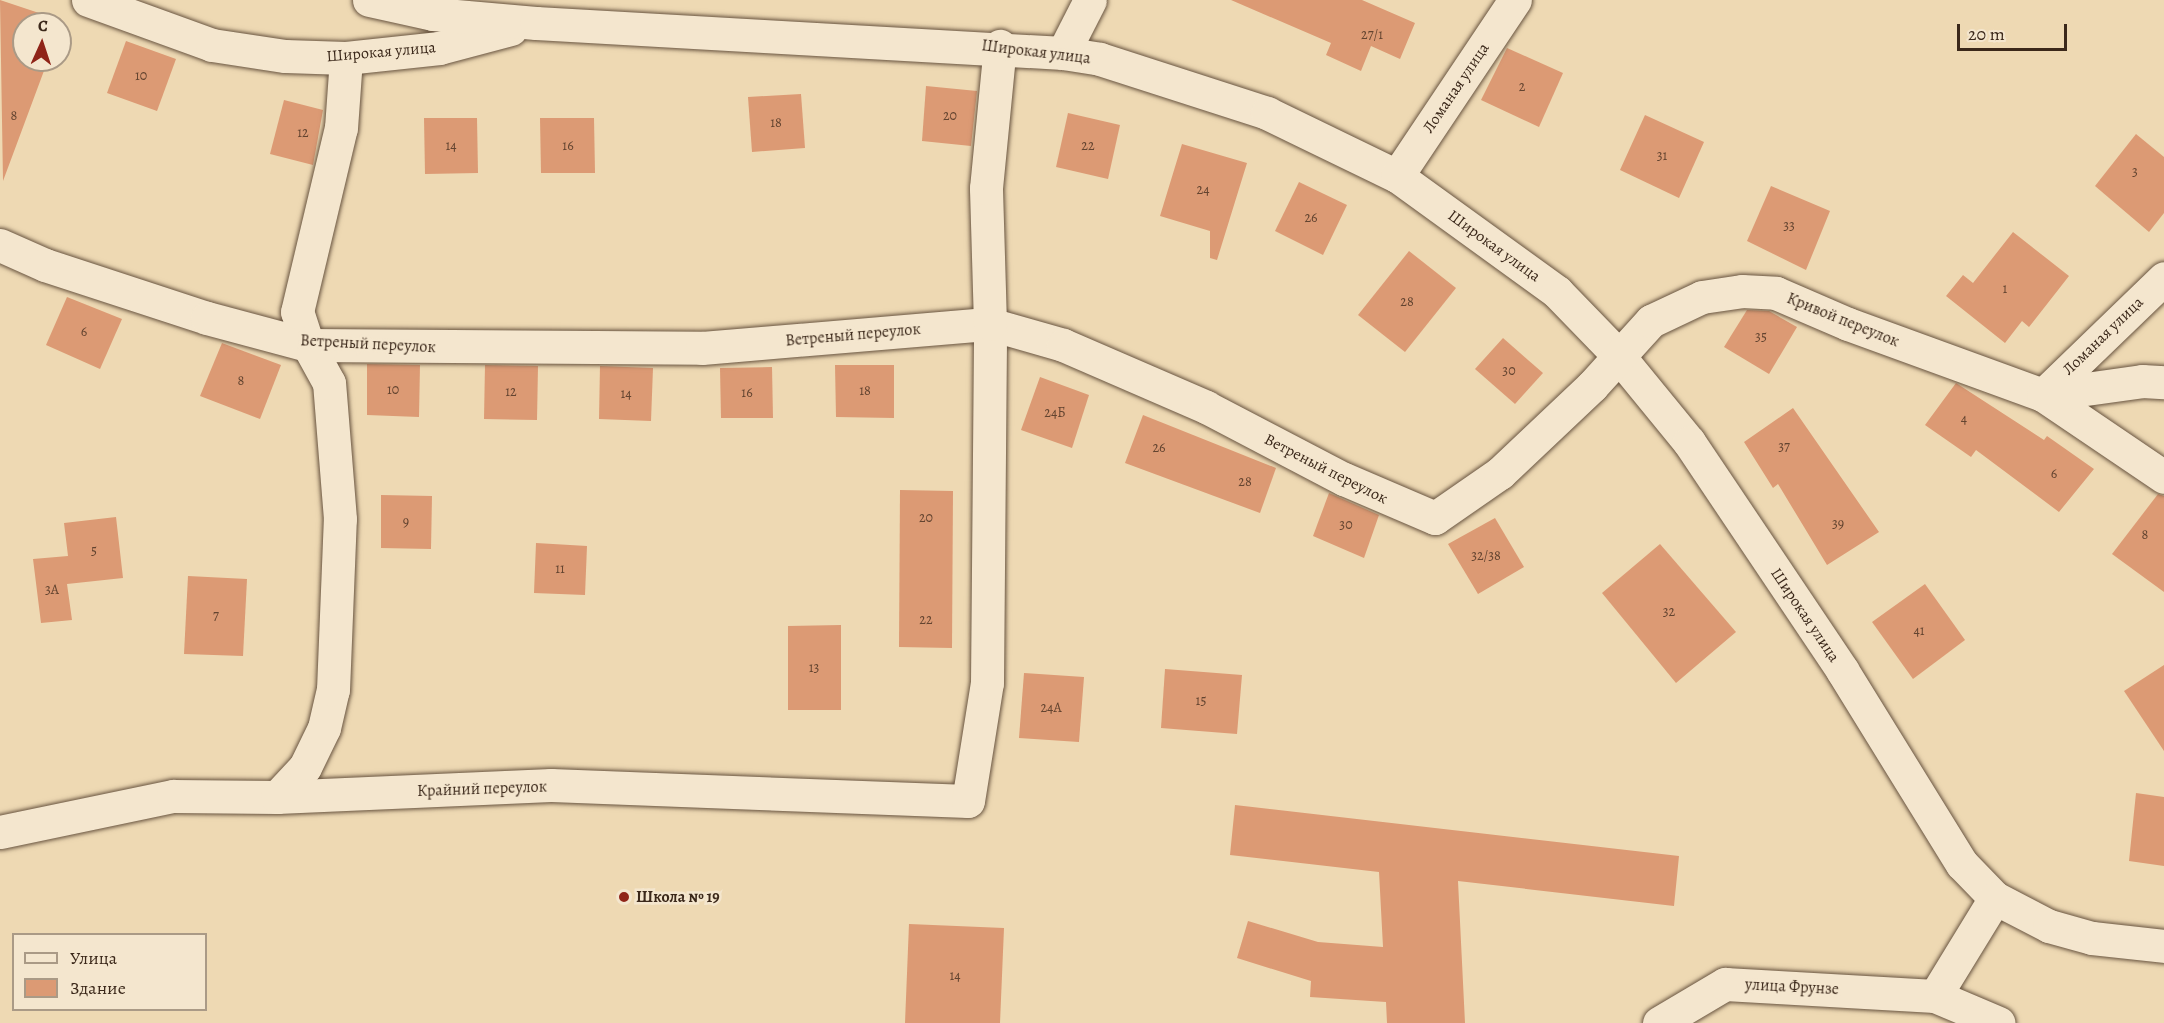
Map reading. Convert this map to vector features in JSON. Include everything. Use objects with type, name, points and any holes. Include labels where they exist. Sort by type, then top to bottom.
[{"type":"street","name":"Широкая улица","points":[[88,0],[212,45],[285,56],[346,58],[440,48],[541,12]]},
{"type":"street","name":"Широкая улица","points":[[369,0],[433,14],[541,12],[1063,52],[1100,59],[1267,113],[1397,176],[1557,292],[1617,354],[1689,442],[1842,670],[1962,864],[1995,898],[2049,926],[2092,938],[2164,946]]},
{"type":"street","points":[[1063,52],[1090,0]]},
{"type":"street","name":"Ломаная улица","points":[[1397,176],[1515,0]]},
{"type":"street","points":[[990,324],[986,188],[1000,46]]},
{"type":"street","points":[[277,797],[305,767],[324,728],[333,690],[340,519],[329,383],[308,345],[297,312],[341,128],[346,58]]},
{"type":"street","name":"Ветреный переулок","points":[[0,245],[45,265],[207,318],[308,345],[702,348],[990,324],[1063,345],[1184,397],[1362,488],[1435,518],[1500,473],[1592,386],[1617,354]]},
{"type":"street","name":"Ломаная улица","points":[[2043,395],[2164,278]]},
{"type":"street","name":"Кривой переулок","points":[[1617,354],[1651,321],[1702,297],[1742,291],[1776,293],[1848,324],[2043,395],[2164,477]]},
{"type":"street","name":"Крайний переулок","points":[[0,832],[173,796],[277,797],[550,785],[968,801],[987,683],[990,324]]},
{"type":"street","name":"Кривой переулок","points":[[2043,395],[2142,381],[2164,382]]},
{"type":"street","points":[[1935,996],[1995,898]]},
{"type":"street","name":"улица Фрунзе","points":[[1659,1023],[1725,984],[1935,996],[1988,1021]]},
{"type":"building","points":[[0,0],[36,12],[12,12],[12,72],[44,72],[3,181]]},
{"type":"building","points":[[1231,0],[1362,0],[1415,23],[1400,59],[1371,46],[1361,71],[1326,55],[1331,43]]},
{"type":"building","points":[[126,41],[176,59],[157,111],[107,93]]},
{"type":"building","points":[[1507,48],[1563,73],[1539,127],[1481,100]]},
{"type":"building","points":[[926,86],[977,91],[971,146],[922,141]]},
{"type":"building","points":[[801,94],[805,148],[752,152],[748,97]]},
{"type":"building","points":[[284,100],[323,110],[313,165],[270,154]]},
{"type":"building","points":[[1068,113],[1120,125],[1108,179],[1056,167]]},
{"type":"building","points":[[1645,115],[1704,142],[1679,198],[1620,170]]},
{"type":"building","points":[[424,118],[477,118],[478,173],[425,174]]},
{"type":"building","points":[[540,118],[594,118],[595,173],[541,173]]},
{"type":"building","points":[[2136,134],[2164,157],[2164,213],[2149,232],[2095,186]]},
{"type":"building","points":[[1182,144],[1247,163],[1217,260],[1210,258],[1210,231],[1160,216]]},
{"type":"building","points":[[1299,182],[1347,205],[1323,255],[1275,231]]},
{"type":"building","points":[[1771,186],[1830,211],[1806,270],[1747,241]]},
{"type":"building","points":[[2013,232],[2069,276],[2029,327],[2022,321],[2005,343],[1946,296],[1963,275],[1973,283]]},
{"type":"building","points":[[1409,251],[1456,288],[1405,352],[1358,315]]},
{"type":"building","points":[[67,297],[122,319],[100,369],[46,345]]},
{"type":"building","points":[[1747,310],[1769,311],[1797,327],[1769,374],[1724,347]]},
{"type":"building","points":[[1503,338],[1543,373],[1515,404],[1475,369]]},
{"type":"building","points":[[222,343],[281,365],[260,419],[200,396]]},
{"type":"building","points":[[367,364],[420,365],[419,417],[367,415]]},
{"type":"building","points":[[485,365],[538,366],[537,420],[484,419]]},
{"type":"building","points":[[835,365],[894,365],[894,418],[836,417]]},
{"type":"building","points":[[600,366],[653,368],[651,421],[599,419]]},
{"type":"building","points":[[772,367],[773,418],[721,418],[720,368]]},
{"type":"building","points":[[1040,377],[1089,395],[1072,448],[1021,430]]},
{"type":"building","points":[[1956,383],[2044,440],[2047,436],[2094,469],[2059,512],[1976,450],[1971,457],[1925,425]]},
{"type":"building","points":[[1793,408],[1879,532],[1827,565],[1778,484],[1773,488],[1744,442]]},
{"type":"building","points":[[1143,415],[1276,468],[1260,513],[1125,463]]},
{"type":"building","points":[[900,490],[953,491],[952,648],[899,647]]},
{"type":"building","points":[[1329,493],[1379,515],[1364,558],[1313,536]]},
{"type":"building","points":[[2158,494],[2164,496],[2164,592],[2112,554]]},
{"type":"building","points":[[381,495],[432,496],[431,549],[381,548]]},
{"type":"building","points":[[116,517],[123,578],[67,584],[72,620],[41,623],[33,559],[68,556],[64,523]]},
{"type":"building","points":[[1495,518],[1524,567],[1478,594],[1448,544]]},
{"type":"building","points":[[536,543],[587,546],[585,595],[534,593]]},
{"type":"building","points":[[1660,544],[1736,632],[1676,683],[1602,593]]},
{"type":"building","points":[[188,576],[247,579],[243,656],[184,654]]},
{"type":"building","points":[[1925,584],[1965,640],[1913,679],[1872,622]]},
{"type":"building","points":[[841,625],[841,710],[788,710],[788,626]]},
{"type":"building","points":[[2164,665],[2164,751],[2124,691]]},
{"type":"building","points":[[1165,669],[1242,675],[1237,734],[1161,728]]},
{"type":"building","points":[[1024,673],[1084,677],[1079,742],[1019,738]]},
{"type":"building","points":[[2136,793],[2164,797],[2164,866],[2129,861]]},
{"type":"building","points":[[1235,805],[1679,856],[1674,906],[1458,881],[1465,1023],[1387,1023],[1386,1002],[1310,997],[1311,981],[1237,958],[1248,921],[1318,942],[1383,947],[1379,872],[1230,855]]},
{"type":"building","points":[[909,924],[1004,928],[1000,1023],[905,1023]]},
{"type":"place","name":"Школа № 19","points":[[624,897]]}]
